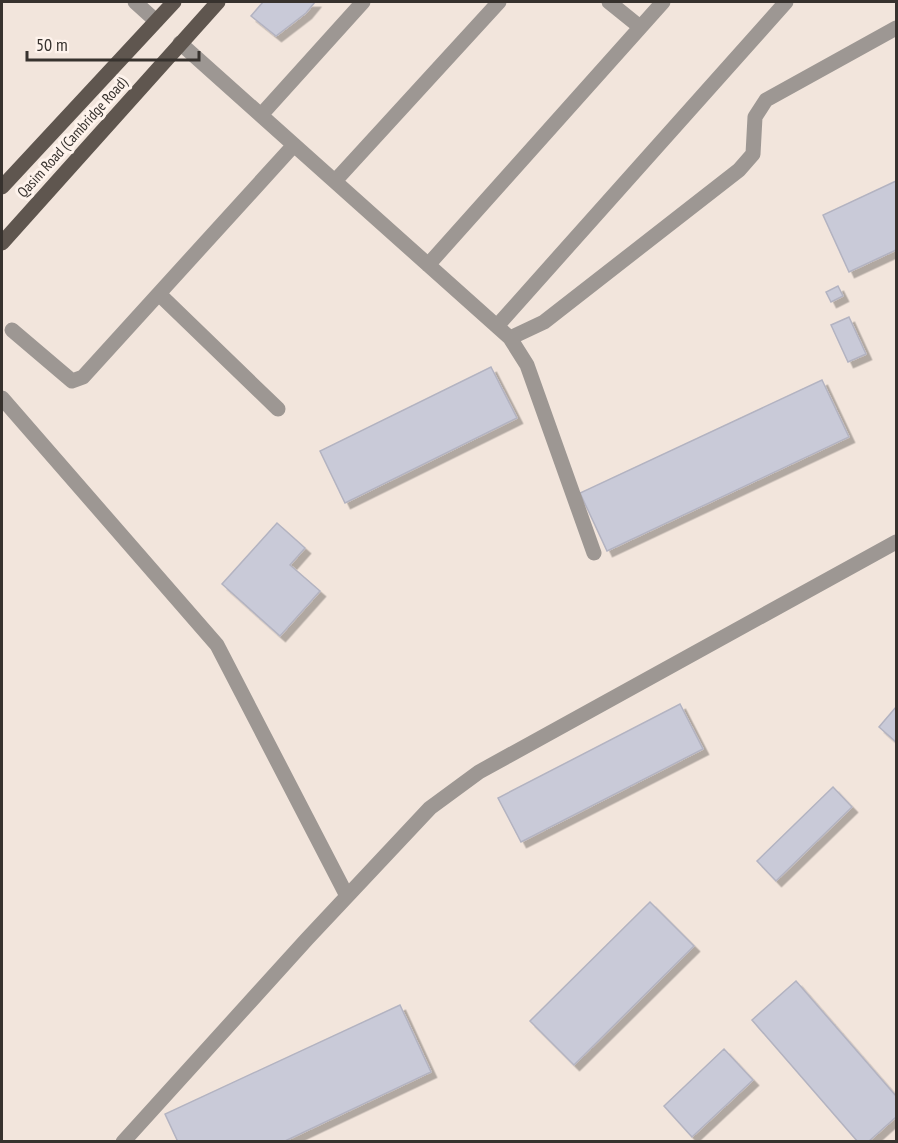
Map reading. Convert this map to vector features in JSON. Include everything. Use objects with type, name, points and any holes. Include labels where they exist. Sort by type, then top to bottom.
[{"type":"main road","name":"Qasim Road (Cambridge Road)","points":[[2,188],[174,2]]},
{"type":"main road","name":"Qasim Road (Cambridge Road)","points":[[2,243],[218,2]]},
{"type":"street","points":[[135,2],[156,21]]},
{"type":"street","points":[[261,115],[363,2]]},
{"type":"street","points":[[335,181],[499,2]]},
{"type":"street","points":[[609,2],[640,27]]},
{"type":"street","points":[[428,265],[663,2]]},
{"type":"street","points":[[497,326],[786,2]]},
{"type":"street","points":[[510,338],[544,322],[739,170],[753,154],[755,117],[766,100],[897,28]]},
{"type":"street","points":[[180,43],[510,338],[527,365],[594,553]]},
{"type":"street","points":[[12,330],[72,381],[83,377],[294,145]]},
{"type":"street","points":[[159,294],[278,409]]},
{"type":"street","points":[[2,398],[217,645],[347,896]]},
{"type":"street","points":[[123,1142],[430,808],[479,772],[897,542]]},
{"type":"building","points":[[263,2],[315,2],[306,13],[276,36],[251,16]]},
{"type":"building","points":[[896,181],[896,250],[849,272],[823,215]]},
{"type":"building","points":[[838,286],[843,296],[831,302],[826,292]]},
{"type":"building","points":[[849,317],[866,354],[848,362],[831,325]]},
{"type":"building","points":[[491,367],[517,418],[345,503],[320,451]]},
{"type":"building","points":[[822,380],[849,437],[607,551],[580,493]]},
{"type":"building","points":[[277,523],[305,548],[290,565],[320,591],[280,636],[222,584]]},
{"type":"building","points":[[680,704],[703,749],[521,842],[498,798]]},
{"type":"building","points":[[896,707],[896,742],[879,727]]},
{"type":"building","points":[[833,787],[852,807],[776,881],[757,861]]},
{"type":"building","points":[[650,902],[694,946],[574,1065],[530,1021]]},
{"type":"building","points":[[796,981],[896,1096],[896,1117],[868,1142],[858,1142],[752,1020]]},
{"type":"building","points":[[400,1005],[431,1072],[283,1142],[178,1142],[165,1114]]},
{"type":"building","points":[[724,1049],[753,1080],[692,1137],[664,1106]]}]
